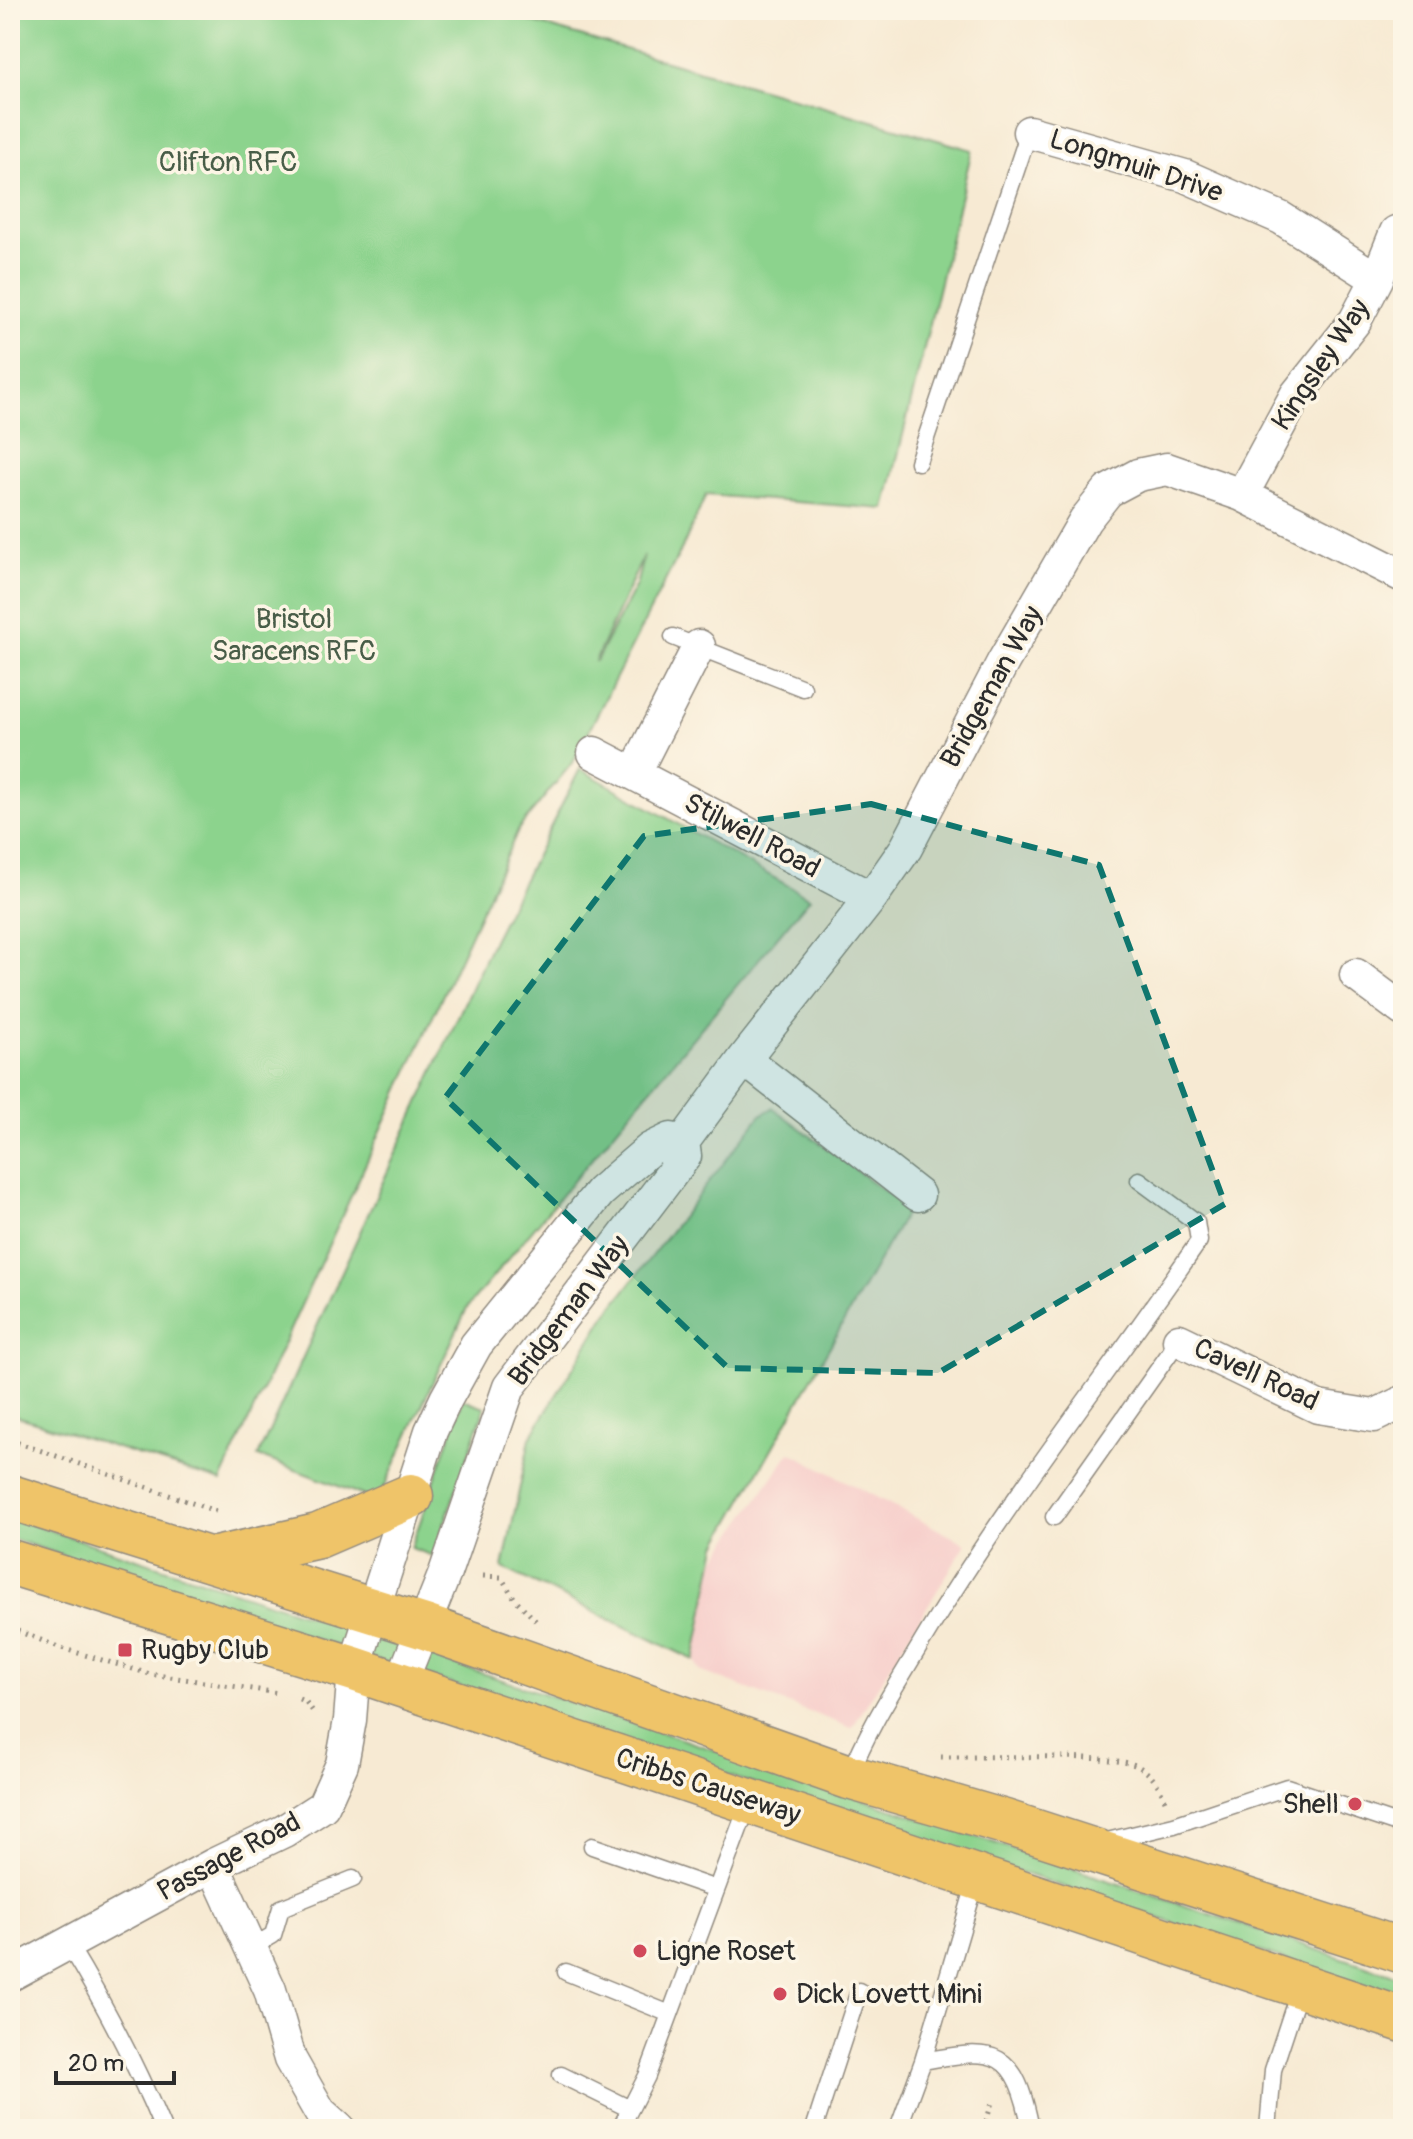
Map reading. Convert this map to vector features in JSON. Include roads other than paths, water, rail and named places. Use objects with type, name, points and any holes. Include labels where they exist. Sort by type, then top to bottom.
[{"type":"main road","name":"Cribbs Causeway","points":[[214,1559],[318,1536],[411,1496]]},
{"type":"main road","name":"Cribbs Causeway","points":[[10,1497],[425,1627],[849,1777],[1082,1847],[1403,1951]]},
{"type":"main road","name":"Cribbs Causeway","points":[[10,1562],[354,1669],[1403,2020]]},
{"type":"street","name":"Longmuir Drive","points":[[1029,132],[1185,176],[1281,218],[1377,279]]},
{"type":"street","name":"Kingsley Way","points":[[1242,495],[1287,390],[1355,321],[1377,279],[1396,232]]},
{"type":"street","name":"Bridgeman Way","points":[[400,1685],[445,1573],[509,1387],[685,1156],[683,1142],[744,1059],[871,898],[906,848],[1003,662],[1085,520],[1108,491],[1138,475],[1167,469],[1242,495],[1403,576]]},
{"type":"street","points":[[634,774],[686,642]]},
{"type":"street","name":"Stilwell Road","points":[[594,753],[871,898]]},
{"type":"street","points":[[1356,975],[1403,1010]]},
{"type":"street","points":[[744,1059],[918,1195]]},
{"type":"street","name":"Bridgeman Way","points":[[373,1611],[431,1431],[476,1345],[600,1192],[650,1149],[671,1139],[683,1142]]},
{"type":"street","name":"Cavell Road","points":[[1179,1340],[1318,1407],[1374,1416],[1403,1402]]},
{"type":"street","name":"Passage Road","points":[[10,1975],[213,1865],[284,1831],[323,1806],[342,1764],[350,1720],[354,1669],[373,1611]]},
{"type":"street","points":[[213,1865],[270,1990],[290,2059],[320,2112],[339,2129]]},
{"type":"lane","name":"Longmuir Drive","points":[[918,462],[1029,132]]},
{"type":"lane","points":[[686,642],[803,688]]},
{"type":"lane","points":[[849,1777],[863,1742],[954,1589],[1199,1241],[1196,1222],[1139,1180]]},
{"type":"lane","name":"Cavell Road","points":[[1054,1517],[1179,1340]]},
{"type":"lane","points":[[1082,1847],[1174,1825],[1287,1787],[1403,1826]]},
{"type":"lane","points":[[620,2129],[647,2076],[750,1801]]},
{"type":"lane","points":[[592,1846],[716,1889]]},
{"type":"lane","points":[[898,2129],[923,2061],[977,1877]]},
{"type":"lane","points":[[251,1948],[273,1935],[281,1908],[353,1879]]},
{"type":"lane","points":[[68,1944],[144,2084],[163,2129]]},
{"type":"lane","points":[[566,1972],[670,2014]]},
{"type":"lane","points":[[1268,2129],[1273,2070],[1301,1986]]},
{"type":"lane","points":[[814,2129],[859,1991]]},
{"type":"lane","points":[[923,2061],[958,2054],[987,2053],[1005,2062],[1017,2081],[1031,2129]]},
{"type":"lane","points":[[561,2075],[630,2109]]},
{"type":"place","name":"Rugby Club","points":[[125,1650]]},
{"type":"place","name":"Shell","points":[[1355,1804]]},
{"type":"place","name":"Ligne Roset","points":[[640,1951]]},
{"type":"place","name":"Dick Lovett Mini","points":[[780,1994]]},
{"type":"park label","name":"Clifton RFC","points":[[228,162]]},
{"type":"park label","name":"Bristol Saracens RFC","points":[[294,635]]}]
